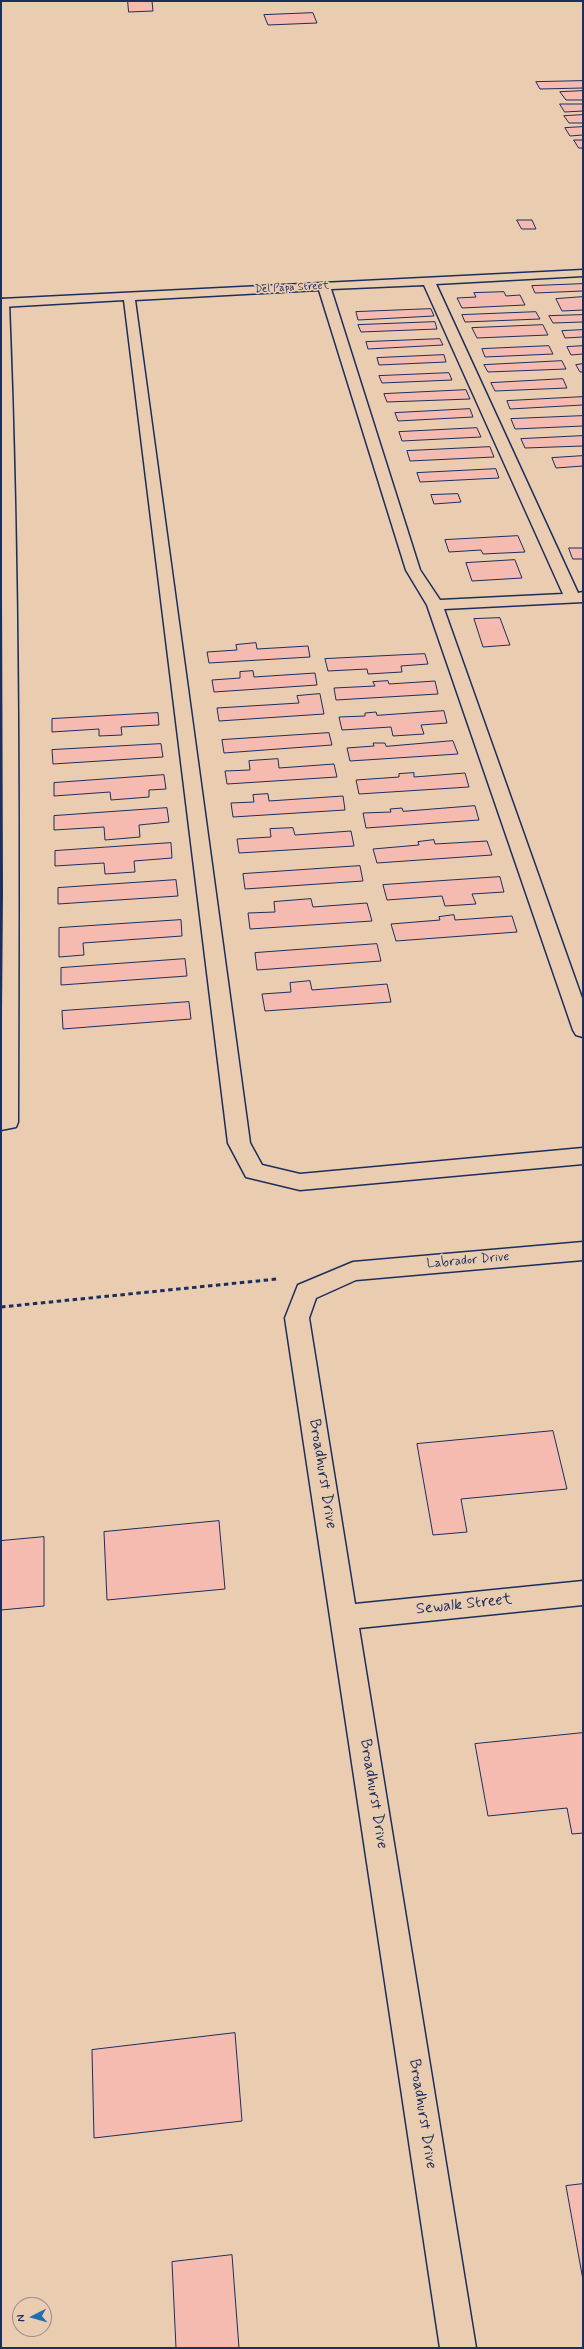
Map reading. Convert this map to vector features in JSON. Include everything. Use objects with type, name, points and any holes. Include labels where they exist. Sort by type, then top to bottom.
[{"type":"street","name":"Del Papa Street","points":[[3,303],[583,273]]},
{"type":"street","points":[[428,280],[577,597],[435,605]]},
{"type":"street","points":[[324,286],[413,570],[435,605],[583,1030]]},
{"type":"street","points":[[129,296],[239,1143],[254,1171],[300,1182],[583,1156]]},
{"type":"street","name":"Labrador Drive","points":[[353,1271],[583,1251]]},
{"type":"street","name":"Broadhurst Drive","points":[[353,1271],[306,1292],[297,1318],[346,1617],[458,2348]]},
{"type":"street","name":"Sewalk Street","points":[[346,1617],[583,1593]]},
{"type":"lane","points":[[1,1123],[9,1122],[6,892],[3,303]]},
{"type":"path","points":[[1,1307],[283,1278]]},
{"type":"building","points":[[128,1],[152,1],[153,11],[129,12]]},
{"type":"building","points":[[313,13],[317,23],[268,25],[264,15]]},
{"type":"building","points":[[583,81],[583,88],[540,89],[536,82]]},
{"type":"building","points":[[583,91],[583,100],[566,100],[560,92]]},
{"type":"building","points":[[560,104],[583,104],[583,111],[565,112]]},
{"type":"building","points":[[583,115],[583,123],[569,123],[564,116]]},
{"type":"building","points":[[583,127],[583,135],[570,136],[565,128]]},
{"type":"building","points":[[574,140],[583,140],[583,148],[579,148]]},
{"type":"building","points":[[517,220],[532,220],[536,229],[522,229]]},
{"type":"building","points":[[583,284],[583,291],[535,293],[532,286]]},
{"type":"building","points":[[504,292],[506,296],[520,295],[525,305],[462,308],[457,298],[476,297],[474,293]]},
{"type":"building","points":[[583,297],[583,310],[562,311],[556,299]]},
{"type":"building","points":[[431,309],[434,316],[358,320],[356,312]]},
{"type":"building","points":[[536,312],[540,319],[465,322],[462,315]]},
{"type":"building","points":[[583,315],[583,322],[553,323],[549,316]]},
{"type":"building","points":[[435,322],[437,329],[361,332],[358,325]]},
{"type":"building","points":[[543,325],[548,335],[477,338],[472,328]]},
{"type":"building","points":[[583,330],[583,337],[565,338],[562,331]]},
{"type":"building","points":[[440,339],[443,345],[368,349],[366,342]]},
{"type":"building","points":[[549,346],[553,354],[485,357],[482,349]]},
{"type":"building","points":[[583,346],[583,354],[571,355],[567,347]]},
{"type":"building","points":[[444,355],[446,362],[379,365],[377,358]]},
{"type":"building","points":[[562,361],[566,369],[488,372],[484,365]]},
{"type":"building","points":[[583,364],[583,372],[580,372],[576,365]]},
{"type":"building","points":[[449,373],[452,380],[382,383],[379,376]]},
{"type":"building","points":[[563,379],[567,388],[495,391],[491,383]]},
{"type":"building","points":[[466,390],[470,399],[387,402],[384,394]]},
{"type":"building","points":[[583,397],[583,405],[510,409],[507,401]]},
{"type":"building","points":[[470,409],[473,417],[398,421],[395,413]]},
{"type":"building","points":[[583,416],[583,426],[515,429],[511,419]]},
{"type":"building","points":[[477,428],[481,437],[402,441],[399,432]]},
{"type":"building","points":[[583,436],[583,446],[525,448],[521,439]]},
{"type":"building","points":[[490,447],[494,457],[410,461],[407,451]]},
{"type":"building","points":[[583,456],[583,466],[556,468],[552,458]]},
{"type":"building","points":[[496,469],[499,478],[420,482],[417,473]]},
{"type":"building","points":[[458,494],[461,502],[434,504],[431,495]]},
{"type":"building","points":[[518,536],[525,552],[483,554],[481,550],[449,552],[445,540]]},
{"type":"building","points":[[569,548],[583,548],[583,559],[573,559]]},
{"type":"building","points":[[515,560],[522,578],[472,581],[466,563]]},
{"type":"building","points":[[500,618],[510,645],[483,647],[474,619]]},
{"type":"building","points":[[256,643],[257,649],[308,646],[310,657],[209,663],[207,652],[237,650],[236,645]]},
{"type":"building","points":[[425,654],[428,664],[401,666],[402,672],[368,674],[367,669],[328,671],[325,659]]},
{"type":"building","points":[[253,671],[254,677],[315,673],[317,685],[214,692],[212,680],[240,678],[240,672]]},
{"type":"building","points":[[388,681],[389,684],[435,681],[438,694],[336,700],[334,688],[375,686],[373,682]]},
{"type":"building","points":[[320,694],[324,714],[219,721],[217,708],[299,703],[297,696]]},
{"type":"building","points":[[444,711],[447,723],[421,725],[424,734],[393,736],[391,727],[342,730],[339,717],[365,716],[365,713],[376,712],[377,715]]},
{"type":"building","points":[[158,713],[159,725],[121,727],[122,735],[99,736],[99,729],[52,732],[52,719]]},
{"type":"building","points":[[329,733],[332,745],[224,753],[222,740]]},
{"type":"building","points":[[453,741],[458,754],[350,761],[347,748],[374,746],[373,743],[385,743],[386,746]]},
{"type":"building","points":[[161,744],[163,757],[53,764],[52,750]]},
{"type":"building","points":[[278,759],[279,768],[334,764],[337,777],[227,784],[225,771],[250,770],[249,761]]},
{"type":"building","points":[[414,773],[414,777],[465,773],[469,787],[359,794],[356,780],[399,777],[399,774]]},
{"type":"building","points":[[164,775],[166,789],[149,790],[149,797],[111,800],[110,792],[54,796],[54,783]]},
{"type":"building","points":[[268,794],[269,801],[343,796],[345,810],[233,817],[231,803],[254,802],[253,795]]},
{"type":"building","points":[[475,806],[479,820],[366,828],[363,813],[391,812],[390,809],[402,808],[403,811]]},
{"type":"building","points":[[167,808],[169,822],[139,825],[140,837],[105,840],[104,827],[54,830],[54,816]]},
{"type":"building","points":[[293,828],[295,835],[351,831],[354,846],[239,853],[237,839],[271,837],[270,829]]},
{"type":"building","points":[[434,840],[435,844],[487,841],[492,855],[377,863],[373,849],[419,845],[418,842]]},
{"type":"building","points":[[171,843],[172,858],[134,861],[135,872],[105,874],[104,863],[55,866],[55,851]]},
{"type":"building","points":[[360,866],[363,881],[245,889],[243,874]]},
{"type":"building","points":[[500,877],[504,892],[472,894],[476,904],[445,906],[442,896],[387,900],[383,885]]},
{"type":"building","points":[[176,880],[178,896],[58,904],[58,888]]},
{"type":"building","points":[[311,899],[313,907],[367,903],[372,921],[250,929],[248,913],[275,912],[274,902]]},
{"type":"building","points":[[454,915],[455,920],[512,916],[517,932],[396,941],[391,924],[440,920],[439,917]]},
{"type":"building","points":[[181,920],[182,936],[83,943],[84,955],[59,957],[59,928]]},
{"type":"building","points":[[377,944],[381,961],[257,970],[255,953]]},
{"type":"building","points":[[185,959],[187,976],[61,985],[61,968]]},
{"type":"building","points":[[310,981],[312,990],[387,984],[391,1002],[265,1011],[262,994],[291,992],[290,983]]},
{"type":"building","points":[[189,1002],[191,1019],[63,1029],[62,1011]]},
{"type":"building","points":[[553,1431],[567,1489],[461,1499],[467,1532],[433,1535],[417,1444]]},
{"type":"building","points":[[219,1521],[225,1589],[107,1600],[104,1532]]},
{"type":"building","points":[[44,1537],[44,1606],[1,1610],[1,1541]]},
{"type":"building","points":[[583,1733],[583,1833],[572,1834],[567,1808],[488,1816],[475,1744]]},
{"type":"building","points":[[235,2033],[242,2121],[94,2138],[92,2050]]},
{"type":"building","points":[[583,2184],[583,2280],[566,2186]]},
{"type":"building","points":[[232,2255],[239,2348],[176,2348],[172,2262]]}]
